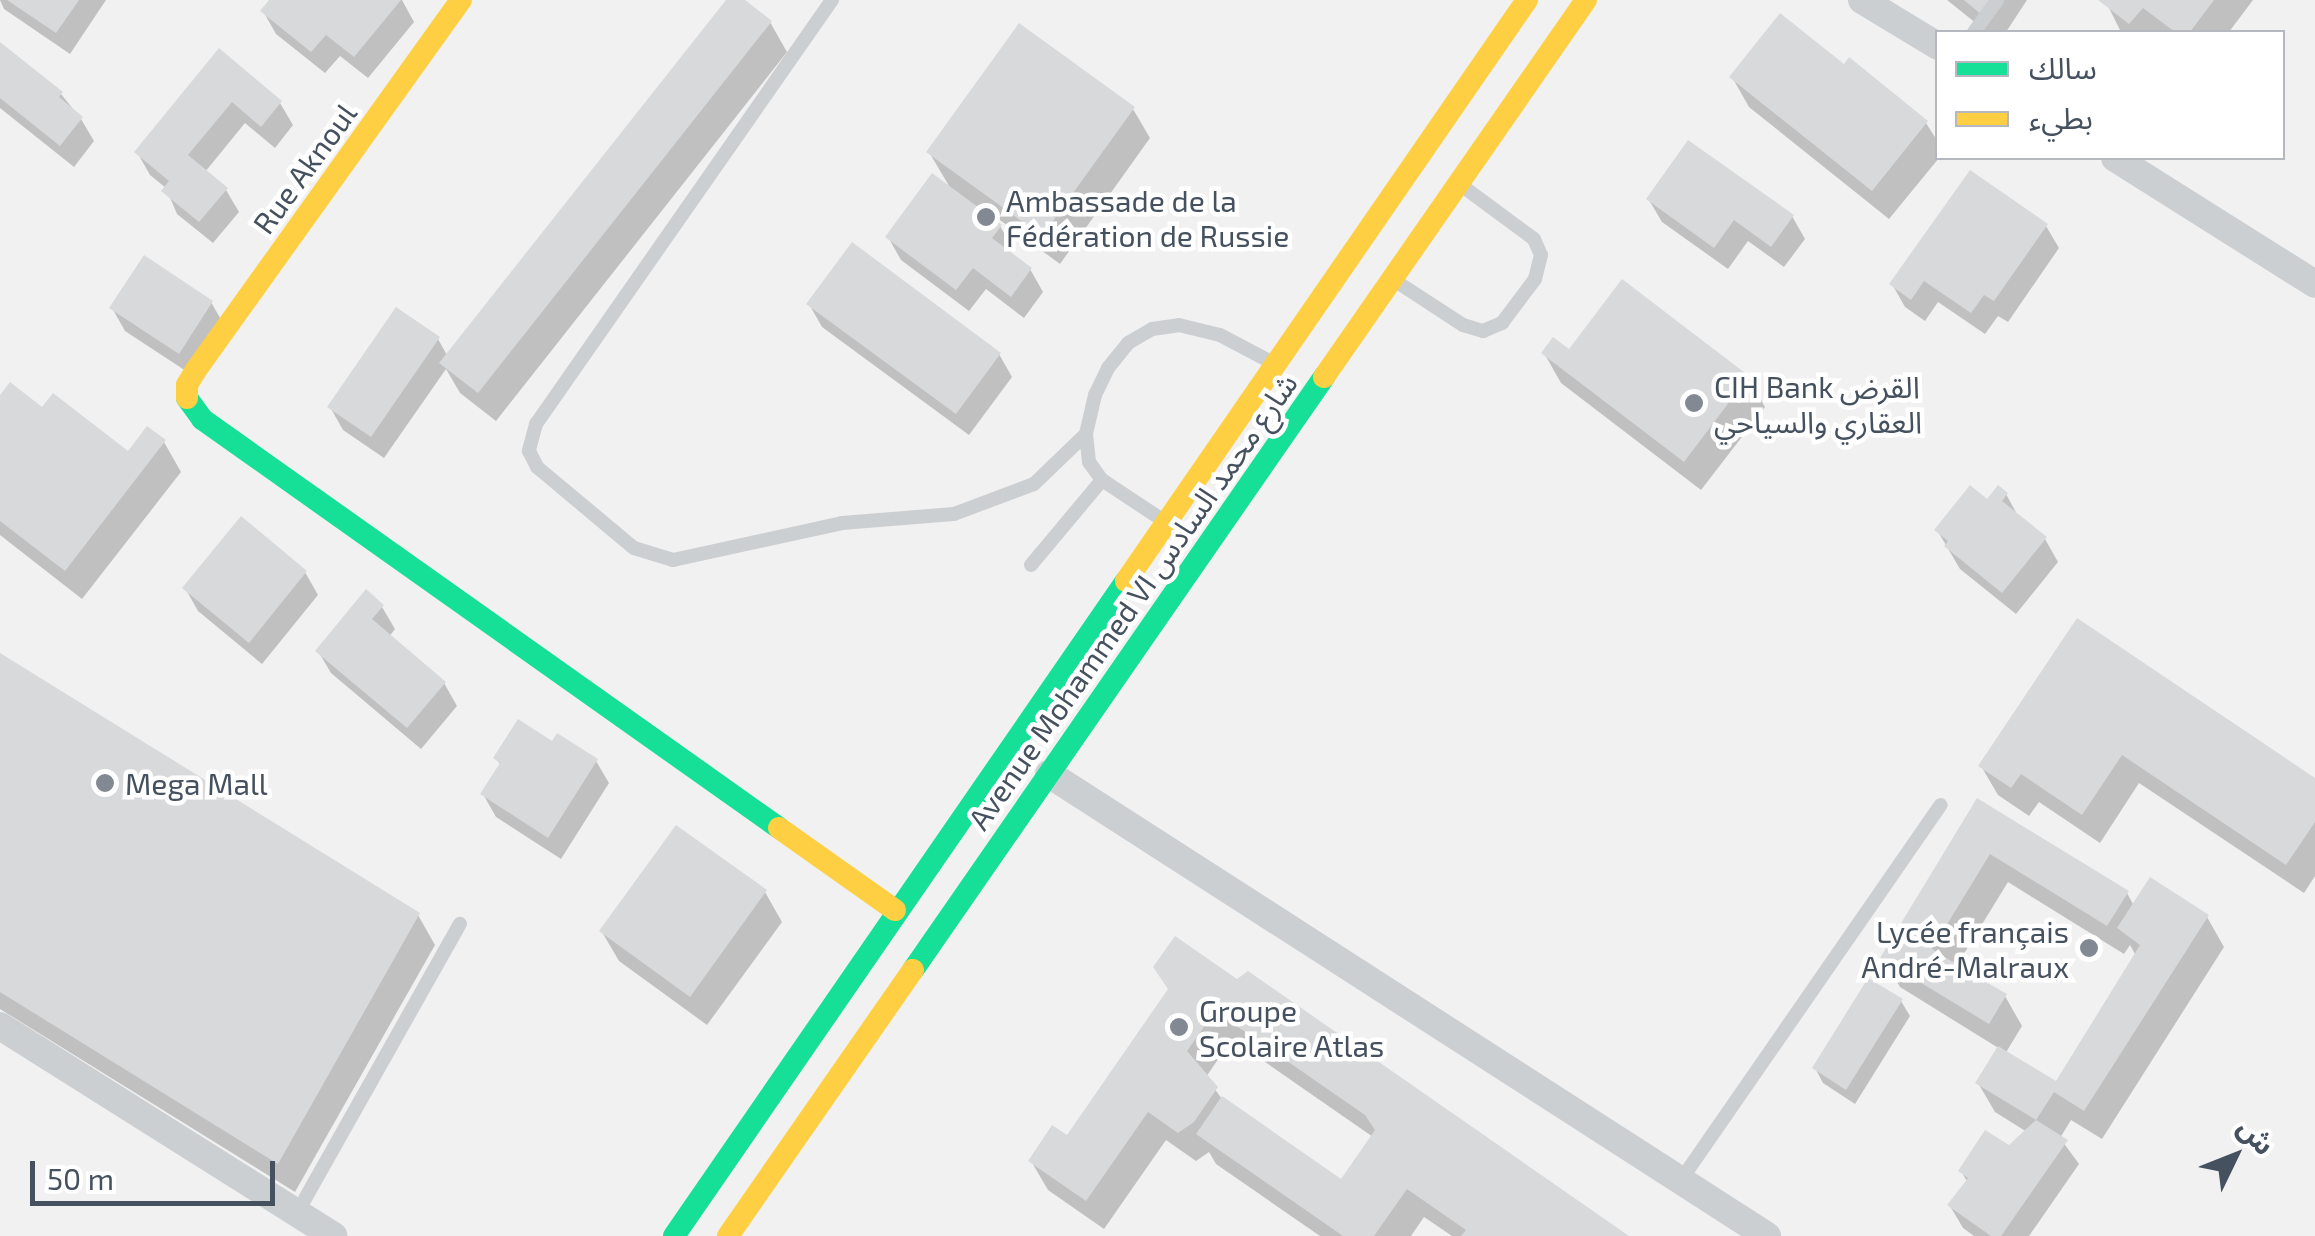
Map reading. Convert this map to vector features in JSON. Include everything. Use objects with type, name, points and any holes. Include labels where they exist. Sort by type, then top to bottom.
[{"type":"main road","name":"Rue Aknoul","points":[[460,0],[196,370],[186,394],[192,411],[895,910]]},
{"type":"main road","name":"Avenue Mohammed VI شارع محمد السادس","points":[[674,1236],[895,910],[1528,0]]},
{"type":"main road","name":"Avenue Mohammed VI شارع محمد السادس","points":[[728,1236],[1586,0]]},
{"type":"street","points":[[1862,0],[1935,44]]},
{"type":"street","points":[[2118,160],[2315,284]]},
{"type":"street","points":[[1049,774],[1767,1236]]},
{"type":"street","points":[[0,1026],[333,1236]]},
{"type":"lane","points":[[832,0],[536,424],[529,451],[536,468],[634,548],[673,560],[842,523],[954,514],[1034,484],[1086,434]]},
{"type":"lane","points":[[1975,30],[1997,0]]},
{"type":"lane","points":[[1392,278],[1463,325],[1483,331],[1502,323],[1534,279],[1542,254],[1534,239],[1459,183]]},
{"type":"lane","points":[[1164,521],[1102,480],[1090,462],[1086,434],[1095,395],[1108,368],[1128,343],[1152,330],[1179,325],[1220,335],[1274,364]]},
{"type":"lane","points":[[1031,565],[1102,480]]},
{"type":"lane","points":[[1681,1180],[1941,805]]},
{"type":"lane","points":[[297,1213],[460,924]]},
{"type":"building","points":[[7,0],[79,0],[56,33]]},
{"type":"building","points":[[269,0],[401,0],[354,57],[326,35],[311,52],[260,11]]},
{"type":"building","points":[[726,0],[745,0],[772,21],[478,393],[439,363]]},
{"type":"building","points":[[1964,0],[1992,0],[1982,15]]},
{"type":"building","points":[[2098,0],[2214,0],[2192,30],[2172,30],[2143,8],[2129,24]]},
{"type":"building","points":[[1780,13],[1844,64],[1849,57],[1928,121],[1872,191],[1729,77]]},
{"type":"building","points":[[1019,23],[1135,107],[1042,236],[926,152]]},
{"type":"building","points":[[0,42],[63,92],[59,97],[83,117],[60,146],[0,98]]},
{"type":"building","points":[[219,48],[282,101],[261,127],[232,102],[188,155],[228,188],[199,222],[161,191],[169,181],[134,152]]},
{"type":"building","points":[[1688,140],[1794,215],[1771,247],[1734,220],[1714,248],[1646,199]]},
{"type":"building","points":[[1970,170],[2048,224],[1994,301],[1984,295],[1971,313],[1924,281],[1911,300],[1889,284]]},
{"type":"building","points":[[932,173],[1002,225],[992,238],[1032,268],[1011,297],[973,268],[956,290],[885,237]]},
{"type":"building","points":[[852,242],[1001,353],[956,414],[806,304]]},
{"type":"building","points":[[144,255],[213,301],[179,354],[109,308]]},
{"type":"building","points":[[1622,279],[1749,376],[1684,462],[1541,353],[1553,337],[1569,349]]},
{"type":"building","points":[[396,307],[440,337],[371,437],[327,407]]},
{"type":"building","points":[[10,382],[42,407],[53,393],[128,451],[147,426],[166,440],[65,571],[0,521],[0,395]]},
{"type":"building","points":[[1970,485],[1987,499],[1998,485],[2008,493],[2002,501],[2047,537],[2002,593],[1944,546],[1948,541],[1934,530]]},
{"type":"building","points":[[241,516],[307,571],[249,643],[182,588]]},
{"type":"building","points":[[366,589],[384,605],[372,619],[446,682],[407,728],[315,651]]},
{"type":"building","points":[[2077,618],[2315,778],[2315,822],[2286,865],[2122,755],[2082,815],[2021,774],[2011,788],[1978,766]]},
{"type":"building","name":"Mega Mall","points":[[0,653],[420,913],[278,1164],[0,992]]},
{"type":"building","points":[[518,719],[552,741],[557,733],[598,759],[548,838],[480,794],[500,763],[493,758]]},
{"type":"building","points":[[1977,798],[2129,891],[2107,926],[1990,854],[1932,949],[1951,961],[1982,969],[1986,982],[2007,994],[1989,1024],[1880,958]]},
{"type":"building","points":[[676,825],[767,890],[690,997],[599,931]]},
{"type":"building","points":[[2150,877],[2209,915],[2084,1111],[2054,1092],[2036,1120],[1975,1083],[1998,1046],[2056,1081],[2140,945],[2117,928]]},
{"type":"building","points":[[1175,936],[1237,979],[1248,971],[1629,1236],[1461,1236],[1466,1230],[1407,1189],[1374,1236],[1343,1236],[1196,1134],[1222,1096],[1341,1179],[1375,1130],[1365,1115],[1215,1011],[1187,1051],[1218,1087],[1194,1122],[1178,1133],[1148,1112],[1086,1201],[1028,1161],[1052,1125],[1067,1135],[1168,989],[1153,967]]},
{"type":"building","points":[[1868,978],[1903,999],[1846,1090],[1812,1068]]},
{"type":"building","points":[[2036,1120],[2068,1140],[2001,1236],[1991,1236],[1947,1205],[1968,1178],[1958,1171],[1985,1130],[2009,1145]]},
{"type":"traffic: fast","points":[[913,970],[1324,377]]},
{"type":"traffic: fast","points":[[187,398],[202,419],[779,828]]},
{"type":"traffic: fast","points":[[674,1236],[1126,581]]},
{"type":"traffic: slow","points":[[187,398],[187,385],[196,370],[461,0]]},
{"type":"traffic: slow","points":[[1126,581],[1527,0]]},
{"type":"traffic: slow","points":[[1324,377],[1586,0]]},
{"type":"traffic: slow","points":[[779,828],[895,910]]},
{"type":"traffic: slow","points":[[728,1236],[913,970]]},
{"type":"place","name":"Ambassade de la Fédération de Russie","points":[[986,217]]},
{"type":"place","name":"CIH Bank القرض العقاري والسياحي","points":[[1694,403]]},
{"type":"place","name":"Mega Mall","points":[[105,783]]},
{"type":"place","name":"Lycée français André-Malraux","points":[[2089,948]]},
{"type":"place","name":"Groupe Scolaire Atlas","points":[[1179,1027]]}]
